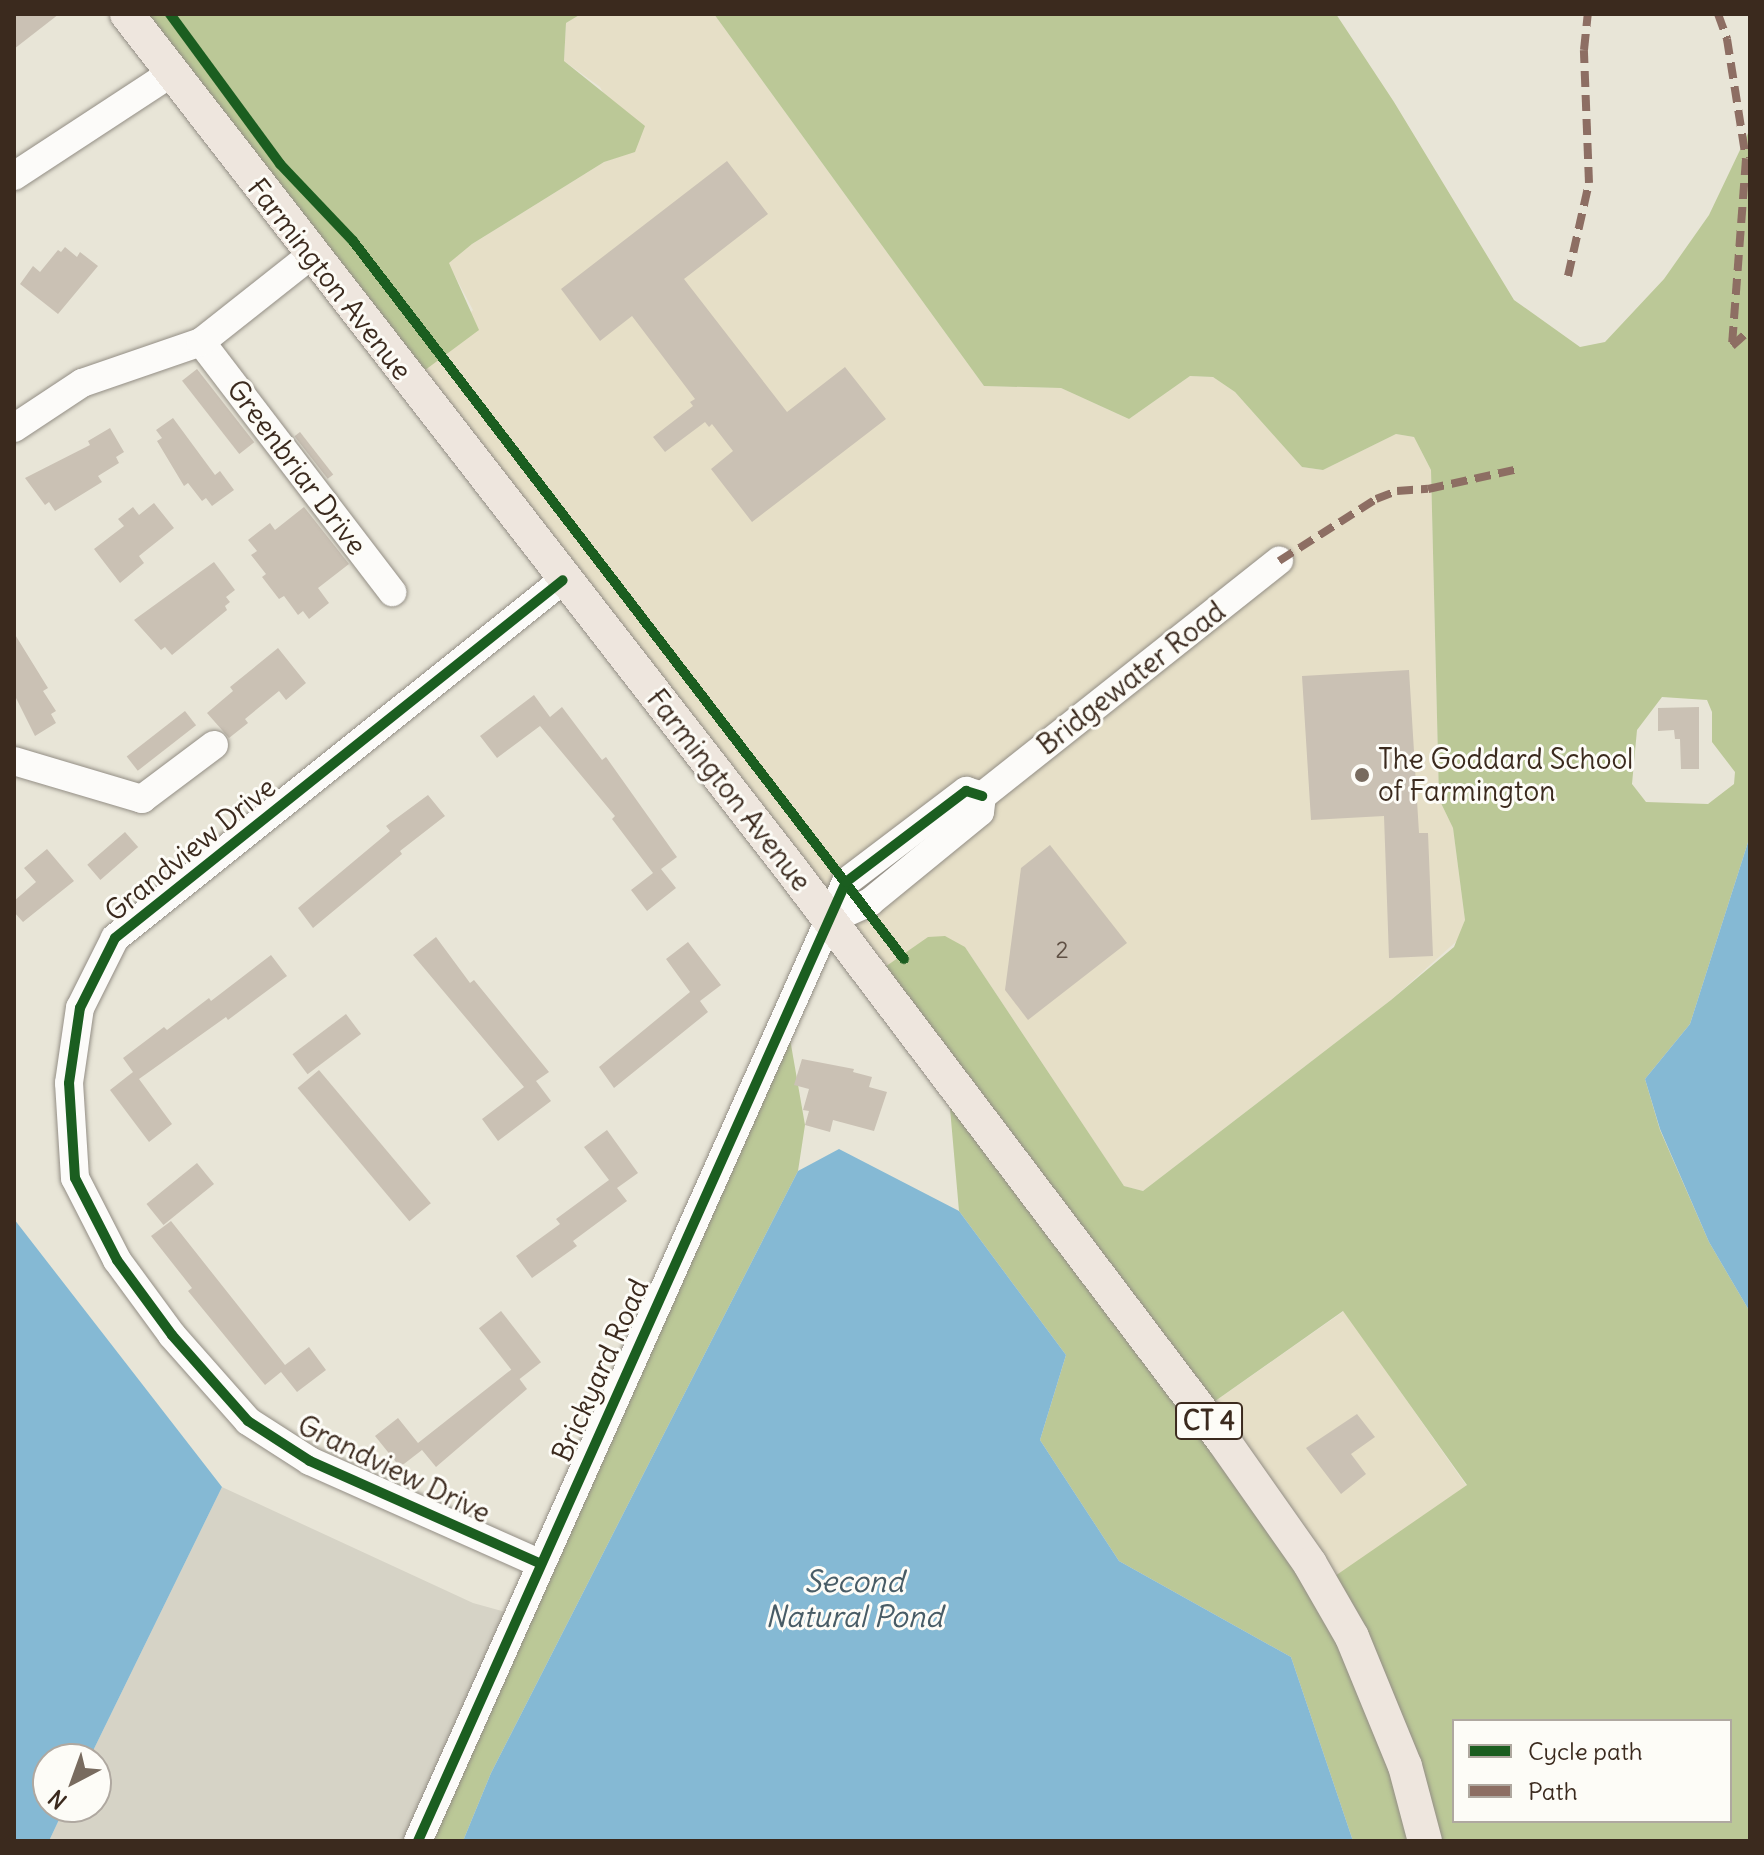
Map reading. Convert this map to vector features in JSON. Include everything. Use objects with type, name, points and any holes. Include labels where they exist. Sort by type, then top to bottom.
[{"type":"main road","name":"Farmington Avenue","points":[[127,14],[170,74],[830,920],[1223,1440],[1310,1564],[1352,1637],[1405,1766],[1425,1841]]},
{"type":"street","points":[[14,176],[170,74]]},
{"type":"street","points":[[14,428],[82,383],[201,342],[311,255]]},
{"type":"street","name":"Greenbriar Drive","points":[[201,342],[392,592]]},
{"type":"street","name":"Bridgewater Road","points":[[830,920],[870,902],[980,812],[982,796],[1279,561]]},
{"type":"street","name":"Grandview Drive","points":[[539,1563],[310,1461],[248,1421],[172,1335],[117,1260],[75,1178],[69,1083],[80,1008],[115,938],[563,580]]},
{"type":"street","points":[[14,761],[142,799],[214,745]]},
{"type":"street","name":"Brickyard Road","points":[[418,1841],[539,1563],[830,920]]},
{"type":"shaded area","points":[[581,14],[714,14],[984,386],[1061,388],[1129,419],[1190,376],[1213,377],[1235,392],[1302,467],[1323,470],[1396,434],[1414,437],[1431,470],[1439,799],[1453,828],[1465,920],[1459,939],[1391,1000],[1143,1191],[1124,1186],[965,947],[872,976],[409,382],[473,310],[448,263],[472,244],[604,162],[635,151],[600,87],[564,61],[566,23]]},
{"type":"shaded area","points":[[1344,1311],[1467,1486],[1324,1586],[1201,1411]]},
{"type":"shaded area","points":[[222,1487],[473,1603],[516,1615],[418,1841],[49,1841],[57,1823],[112,1823],[112,1743],[97,1743]]},
{"type":"green space","points":[[127,14],[581,14],[566,23],[564,61],[645,126],[635,152],[604,162],[472,244],[449,263],[479,330],[409,382]]},
{"type":"green space","points":[[714,14],[1336,14],[1394,102],[1514,300],[1580,347],[1605,342],[1664,279],[1709,215],[1750,129],[1750,836],[1690,1024],[1645,1079],[1660,1130],[1709,1242],[1750,1312],[1750,1841],[1353,1841],[1291,1657],[1119,1561],[1040,1440],[1066,1355],[959,1211],[947,1074],[872,976],[928,937],[945,936],[965,947],[1124,1186],[1143,1191],[1391,1000],[1454,947],[1465,920],[1453,828],[1439,799],[1431,470],[1414,437],[1396,434],[1323,470],[1302,467],[1235,392],[1213,377],[1190,376],[1129,419],[1061,388],[984,386]],"holes":[[[1662,697],[1707,700],[1712,712],[1712,742],[1735,772],[1734,784],[1708,804],[1646,802],[1632,784],[1637,730]],[[1343,1311],[1467,1485],[1322,1585],[1201,1411]]]},
{"type":"green space","points":[[786,1016],[805,1125],[798,1171],[491,1773],[463,1841],[418,1841]]},
{"type":"water","points":[[1750,836],[1750,1312],[1709,1242],[1660,1129],[1645,1079],[1690,1024]]},
{"type":"water","name":"Second Natural Pond","points":[[839,1149],[959,1211],[1066,1355],[1040,1440],[1119,1561],[1291,1657],[1353,1841],[463,1841],[491,1773],[798,1171]]},
{"type":"water","points":[[14,1219],[222,1487],[97,1743],[32,1743],[32,1823],[57,1823],[49,1841],[14,1841]]},
{"type":"building","points":[[14,14],[59,14],[14,49]]},
{"type":"building","points":[[727,161],[768,214],[684,279],[787,412],[845,367],[886,419],[752,522],[711,469],[733,451],[712,424],[709,427],[705,422],[665,452],[653,437],[693,406],[690,402],[695,399],[632,316],[600,341],[561,289]]},
{"type":"building","points":[[65,247],[77,257],[80,252],[98,266],[58,314],[20,284],[33,266],[40,272],[58,250],[61,252]]},
{"type":"building","points":[[197,369],[254,442],[239,454],[182,381]]},
{"type":"building","points":[[173,418],[215,475],[220,471],[234,490],[212,506],[206,498],[202,501],[188,483],[184,486],[157,441],[162,438],[156,430]]},
{"type":"building","points":[[110,428],[124,452],[116,457],[119,463],[98,476],[102,482],[55,511],[49,502],[45,505],[25,478],[90,445],[88,441]]},
{"type":"building","points":[[300,432],[333,475],[328,479],[294,436]]},
{"type":"building","points":[[154,503],[174,528],[139,556],[144,563],[120,583],[94,549],[124,526],[118,519],[133,507],[139,515]]},
{"type":"building","points":[[304,507],[349,564],[318,588],[329,603],[309,619],[303,611],[298,615],[284,596],[279,599],[262,577],[266,574],[251,555],[257,551],[248,540],[270,523],[275,530]]},
{"type":"building","points":[[214,562],[235,590],[226,597],[230,602],[225,606],[227,610],[172,655],[165,647],[161,650],[134,620]]},
{"type":"building","points":[[14,633],[48,688],[43,691],[56,711],[51,714],[56,723],[35,736],[14,694]]},
{"type":"building","points":[[278,648],[306,683],[286,700],[279,691],[245,719],[248,723],[229,738],[207,713],[233,691],[230,687]]},
{"type":"building","name":"The Goddard School of Farmington","points":[[1409,670],[1419,833],[1428,833],[1433,956],[1389,958],[1384,816],[1311,820],[1302,676]]},
{"type":"building","points":[[534,695],[550,717],[562,707],[602,760],[606,757],[677,857],[661,869],[676,888],[647,911],[631,890],[653,873],[612,819],[615,816],[540,726],[497,758],[480,736]]},
{"type":"building","points":[[1699,707],[1699,769],[1681,769],[1680,739],[1675,739],[1674,730],[1658,731],[1658,708]]},
{"type":"building","points":[[185,711],[196,725],[138,771],[127,757]]},
{"type":"building","points":[[428,795],[445,816],[400,851],[402,854],[313,928],[298,908],[390,831],[386,826]]},
{"type":"building","points":[[125,832],[138,847],[100,880],[87,865]]},
{"type":"building","points":[[1050,845],[1127,943],[1028,1020],[1005,990],[1021,868]]},
{"type":"building","points":[[47,849],[74,881],[23,922],[14,912],[14,901],[36,882],[24,868]]},
{"type":"building","points":[[436,937],[470,983],[474,980],[549,1072],[536,1081],[551,1101],[498,1141],[482,1119],[524,1087],[413,955]]},
{"type":"building","points":[[688,942],[721,985],[700,1001],[708,1012],[614,1088],[599,1067],[690,992],[666,959]]},
{"type":"building","points":[[271,955],[287,976],[228,1020],[226,1017],[139,1079],[172,1124],[149,1142],[110,1090],[133,1072],[123,1058],[164,1027],[167,1030],[209,998],[211,1001]]},
{"type":"building","points":[[346,1014],[361,1034],[308,1074],[292,1054]]},
{"type":"building","points":[[802,1059],[854,1069],[853,1072],[872,1077],[869,1087],[887,1092],[874,1131],[833,1120],[830,1132],[805,1125],[809,1111],[803,1110],[809,1089],[794,1085]]},
{"type":"building","points":[[319,1070],[431,1203],[409,1221],[298,1088]]},
{"type":"building","points":[[607,1130],[638,1173],[617,1188],[627,1201],[573,1241],[577,1246],[532,1278],[516,1256],[560,1224],[556,1219],[609,1180],[584,1147]]},
{"type":"building","points":[[197,1163],[214,1184],[163,1225],[146,1204]]},
{"type":"building","points":[[171,1221],[285,1365],[309,1347],[326,1370],[297,1392],[281,1372],[265,1385],[188,1291],[192,1288],[151,1236]]},
{"type":"building","points":[[501,1311],[541,1362],[519,1379],[479,1328]]},
{"type":"building","points":[[512,1369],[527,1389],[436,1467],[422,1450],[400,1467],[375,1436],[398,1418],[418,1443]]},
{"type":"building","points":[[1357,1414],[1375,1437],[1351,1454],[1366,1474],[1341,1494],[1306,1448]]},
{"type":"marked path","points":[[1568,276],[1589,183],[1584,50],[1588,14]]},
{"type":"marked path","points":[[1718,14],[1727,39],[1746,159],[1732,346],[1750,330]]},
{"type":"marked path","points":[[1279,561],[1376,499],[1397,491],[1428,489],[1518,469]]},
{"type":"cycle path","points":[[170,14],[280,164],[353,241],[904,959]]},
{"type":"cycle path","points":[[539,1563],[310,1461],[248,1421],[172,1335],[117,1260],[75,1178],[69,1083],[80,1008],[115,938],[563,580]]},
{"type":"cycle path","points":[[418,1841],[846,882],[966,791],[982,796]]},
{"type":"place","name":"The Goddard School of Farmington","points":[[1362,775]]}]
